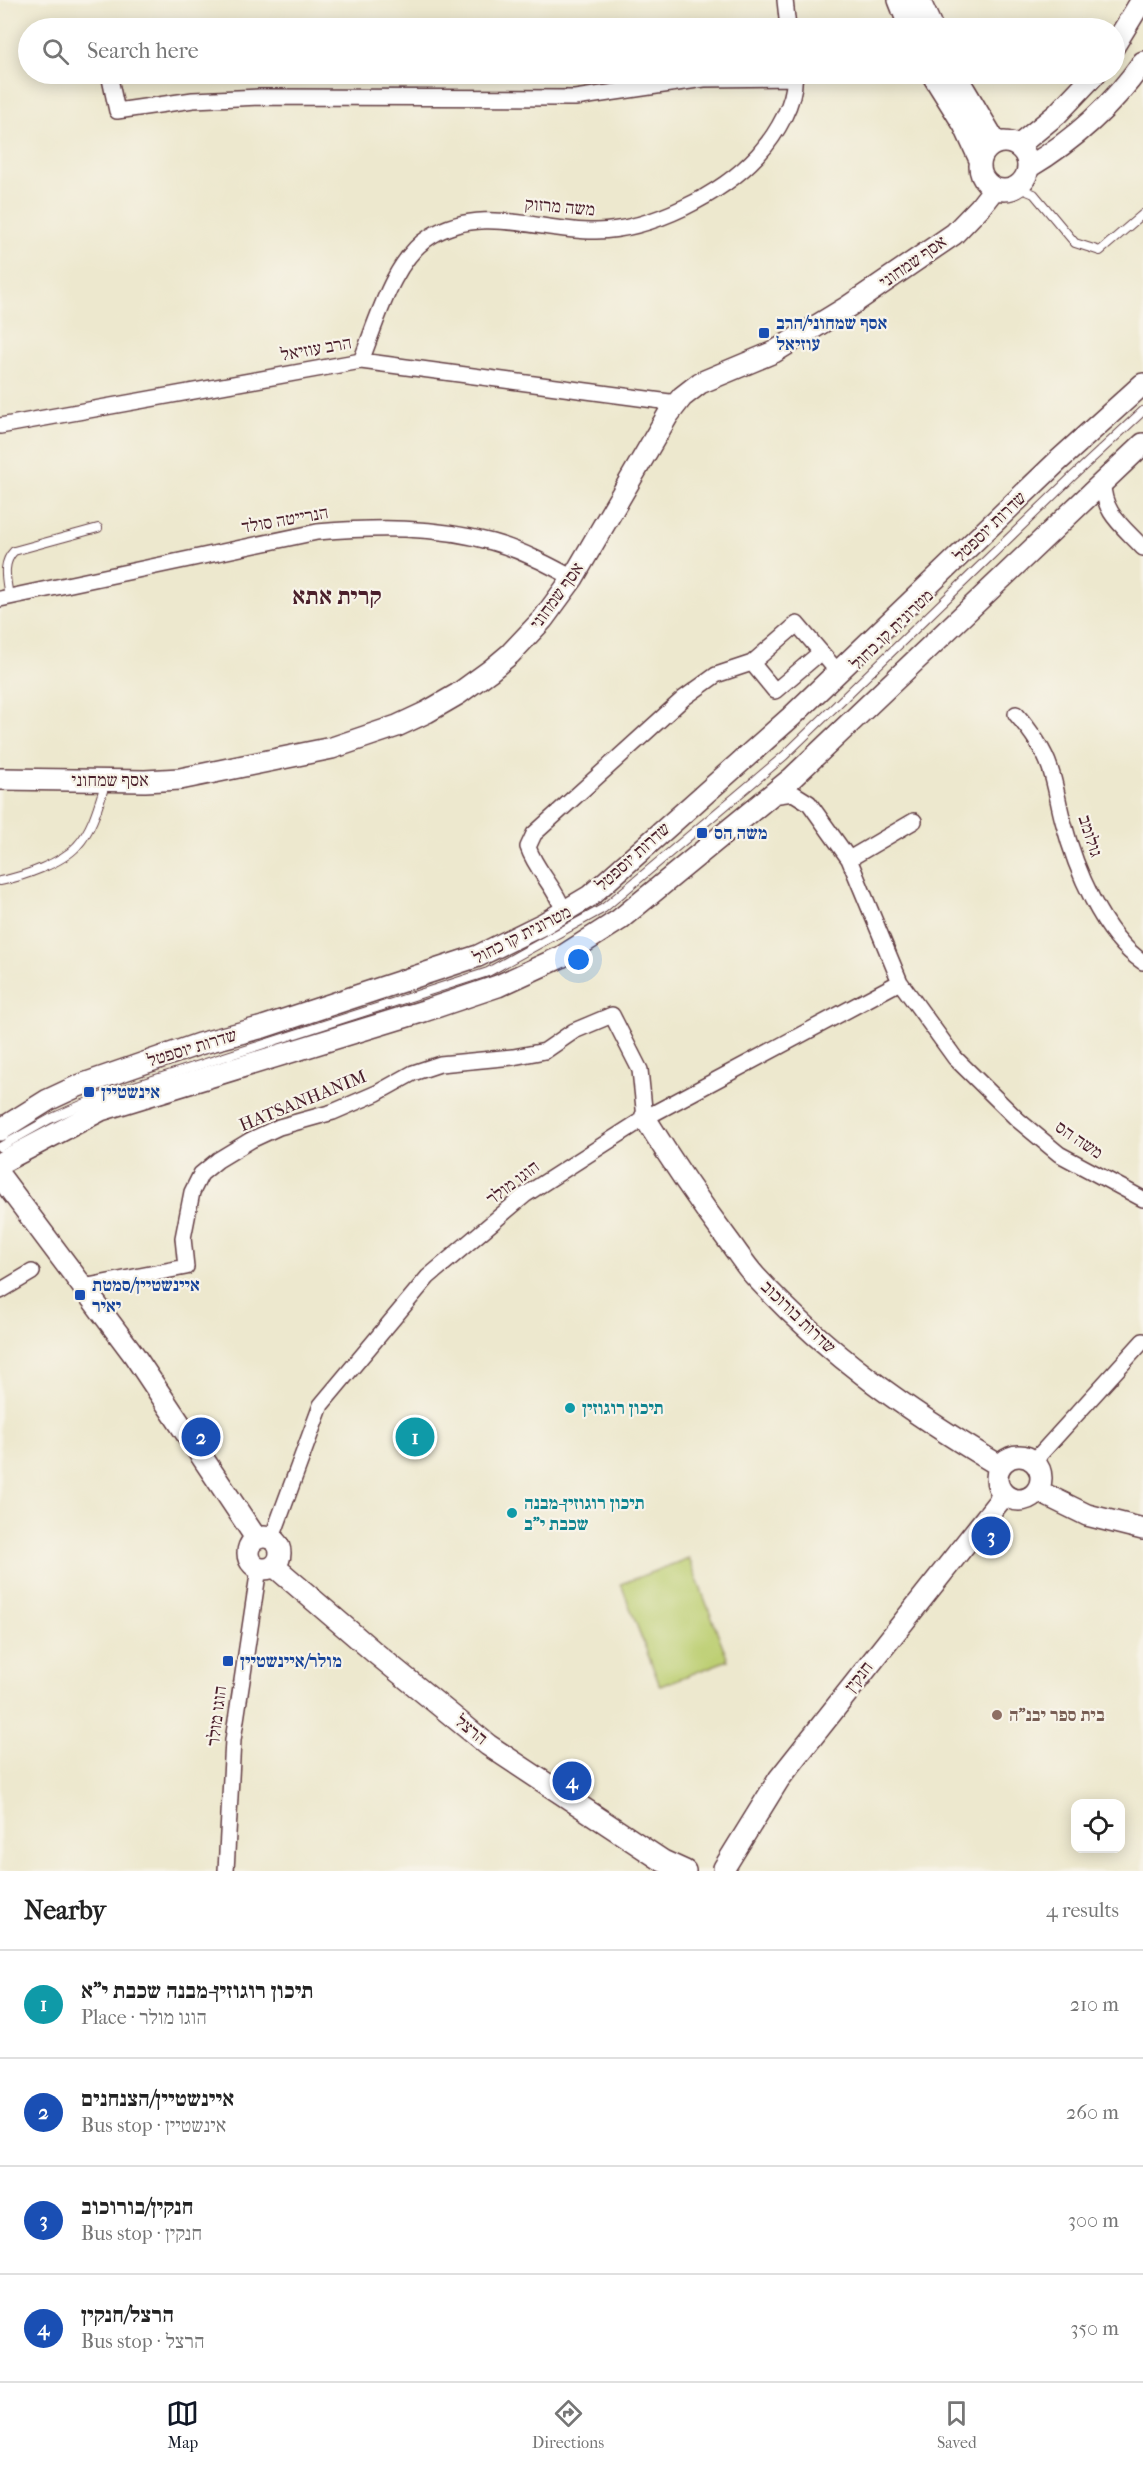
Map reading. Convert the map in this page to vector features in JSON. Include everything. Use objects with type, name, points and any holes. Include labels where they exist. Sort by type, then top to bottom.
[{"type":"street","points":[[785,0],[787,18]]},
{"type":"street","points":[[1125,28],[1142,0]]},
{"type":"street","points":[[1125,83],[1143,62]]},
{"type":"street","points":[[111,84],[117,111],[193,100],[260,97],[575,98],[670,84]]},
{"type":"street","name":"משה מרזוק","points":[[361,361],[397,273],[411,251],[431,235],[458,224],[486,220],[597,231],[644,224],[684,207],[718,188],[747,166],[769,143],[787,112],[792,84]]},
{"type":"street","points":[[938,84],[964,125],[980,160],[982,177],[994,189],[1003,191],[1017,187],[1027,176],[1028,159],[1018,146],[1011,143],[996,143],[989,147],[980,160]]},
{"type":"street","points":[[961,84],[996,143]]},
{"type":"street","points":[[1018,146],[1057,114],[1086,84]]},
{"type":"street","points":[[1029,167],[1048,156],[1093,121],[1124,84]]},
{"type":"street","name":"אסף שמחוני","points":[[0,779],[180,779],[332,748],[406,722],[458,694],[510,654],[543,619],[573,578],[677,403],[700,383],[774,352],[849,306],[954,234],[994,189]]},
{"type":"street","name":"הרב עוזיאל","points":[[0,426],[361,361],[677,403]]},
{"type":"street","name":"שדרות יוספטל","points":[[0,1130],[9,1120],[48,1100],[111,1075],[199,1044],[263,1027],[477,956],[564,912],[590,896],[791,717],[1058,461],[1143,384]]},
{"type":"street","name":"שדרות יוספטל","points":[[0,1163],[101,1110],[424,1011],[498,986],[561,957],[619,920],[812,759],[1143,444]]},
{"type":"street","points":[[1103,481],[1103,495],[1108,510],[1143,548]]},
{"type":"street","name":"הנרייטה סולד","points":[[5,598],[317,532],[363,528],[403,528],[492,542],[532,557],[573,578]]},
{"type":"street","points":[[564,912],[559,896],[532,861],[528,847],[534,834],[684,698],[716,675],[752,663],[797,624],[838,672]]},
{"type":"street","points":[[752,663],[775,691],[821,652]]},
{"type":"street","name":"גולומב","points":[[1017,714],[1037,740],[1050,766],[1063,822],[1090,895],[1116,936],[1143,962]]},
{"type":"street","points":[[809,803],[805,783],[812,759]]},
{"type":"street","points":[[767,798],[776,794],[793,793],[809,803]]},
{"type":"street","name":"משה הס","points":[[809,803],[849,859],[900,982],[956,1058],[1018,1120],[1059,1154],[1143,1199]]},
{"type":"street","points":[[849,859],[914,821]]},
{"type":"street","name":"הוגו מולר","points":[[264,1538],[321,1405],[428,1277],[525,1195],[645,1118],[900,982]]},
{"type":"street","name":"HATSANHANIM","points":[[83,1287],[186,1267],[183,1238],[192,1191],[201,1174],[218,1160],[251,1140],[279,1127],[333,1112],[377,1093],[413,1072],[440,1064],[513,1057],[545,1051],[574,1031],[612,1015],[640,1070],[645,1118]]},
{"type":"street","name":"שדרות בורוכוב","points":[[645,1118],[693,1194],[754,1274],[802,1323],[858,1372],[912,1412],[1000,1466]]},
{"type":"street","points":[[0,1176],[134,1355],[264,1538],[280,1550],[279,1560],[267,1567],[252,1563],[248,1554],[250,1543],[264,1538]]},
{"type":"street","points":[[0,1291],[32,1272]]},
{"type":"street","points":[[1034,1461],[1143,1341]]},
{"type":"street","points":[[1020,1456],[1034,1461],[1041,1471],[1041,1485],[1038,1491],[1026,1500],[1018,1501],[1004,1495],[997,1481],[1000,1466],[1012,1457],[1020,1456]]},
{"type":"street","points":[[1038,1491],[1087,1515],[1143,1529]]},
{"type":"street","name":"חנקין","points":[[722,1870],[779,1779],[1004,1495]]},
{"type":"street","name":"הוגו מולר","points":[[227,1870],[233,1740],[267,1567]]},
{"type":"street","name":"הרצל","points":[[267,1567],[488,1744],[663,1861],[685,1871]]},
{"type":"lane","points":[[1017,187],[1034,194],[1075,243],[1100,251],[1143,214]]},
{"type":"lane","name":"מטרונית קו כחול","points":[[0,1148],[51,1119],[97,1098],[488,972],[550,940],[604,908],[784,756],[1143,411]]},
{"type":"lane","points":[[5,598],[5,568],[14,551],[98,528]]},
{"type":"lane","points":[[0,881],[16,878],[50,865],[77,847],[96,813],[106,780]]},
{"type":"green space","points":[[689,1558],[728,1660],[660,1686],[621,1584]]},
{"type":"place","name":"אסף שמחוני/הרב עוזיאל","points":[[764,333]]},
{"type":"place","name":"משה הס","points":[[702,833]]},
{"type":"place","name":"אינשטיין","points":[[89,1092]]},
{"type":"place","name":"איינשטיין/סמטת יאיר","points":[[80,1295]]},
{"type":"place","name":"תיכון רוגוזין","points":[[570,1408]]},
{"type":"place","name":"איינשטיין/הצנחנים","points":[[201,1437]]},
{"type":"place","name":"תיכון רוגוזין-מבנה שכבת י\"א","points":[[415,1437]]},
{"type":"place","name":"תיכון רוגוזין-מבנה שכבת י\"ב","points":[[512,1513]]},
{"type":"place","name":"חנקין/בורוכוב","points":[[991,1536]]},
{"type":"place","name":"מולר/איינשטיין","points":[[228,1661]]},
{"type":"place","name":"בית ספר יבנ\"ה","points":[[997,1715]]},
{"type":"place","name":"הרצל/חנקין","points":[[572,1781]]},
{"type":"district","name":"קרית אתא","points":[[337,596]]}]
